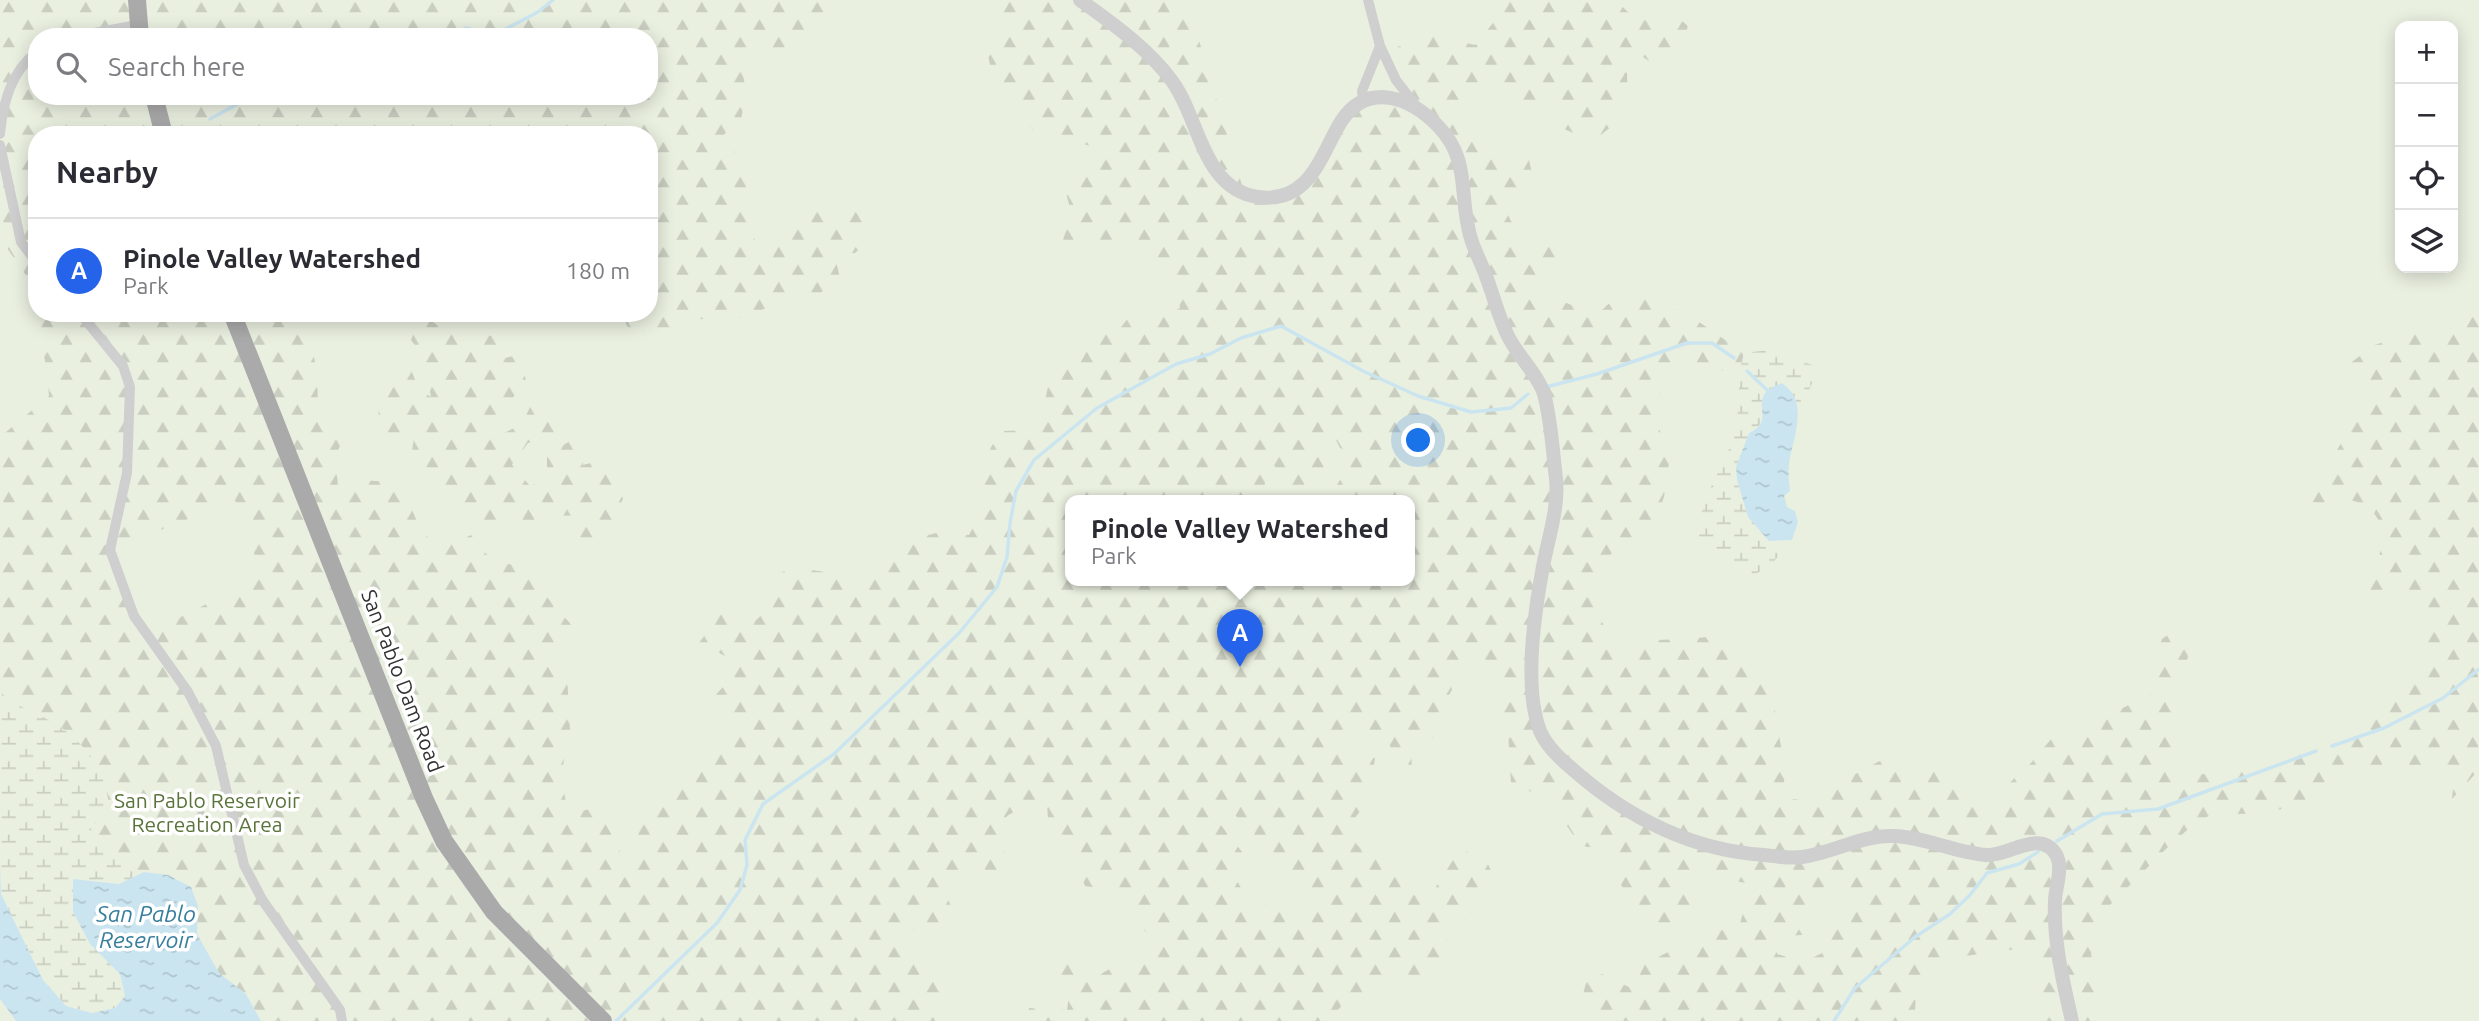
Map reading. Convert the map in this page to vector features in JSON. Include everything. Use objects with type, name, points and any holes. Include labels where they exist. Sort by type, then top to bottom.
[{"type":"main road","points":[[137,0],[139,28]]},
{"type":"main road","points":[[156,105],[162,126]]},
{"type":"main road","name":"San Pablo Dam Road","points":[[236,322],[424,798],[444,841],[494,912],[603,1021]]},
{"type":"street","points":[[1080,0],[1154,60],[1184,99],[1212,165],[1234,188],[1254,197],[1286,194],[1300,185],[1322,162],[1342,121],[1352,108],[1375,97],[1390,97],[1406,102],[1437,125],[1452,143],[1459,158],[1467,228],[1505,332],[1544,393],[1557,500],[1542,573],[1532,693],[1541,734],[1552,750],[1571,769],[1612,800],[1653,826],[1696,843],[1739,853],[1803,857],[1853,841],[1890,836],[1928,841],[1996,856],[2025,844],[2040,843],[2050,848],[2057,855],[2059,868],[2055,901],[2056,938],[2072,1021]]},
{"type":"street","points":[[1368,0],[1381,46],[1396,80],[1420,111]]},
{"type":"street","points":[[1363,101],[1362,91],[1381,46]]},
{"type":"street","points":[[0,134],[2,111],[10,86],[28,60]]},
{"type":"street","points":[[0,145],[21,242],[28,251]]},
{"type":"street","points":[[87,322],[122,366],[130,387],[127,473],[110,550],[134,616],[188,692],[216,747],[244,865],[263,901],[340,1010],[342,1021]]},
{"type":"green space","name":"San Pablo Reservoir Recreation Area","points":[[0,0],[2479,0],[2479,1021],[0,1021]]},
{"type":"green space","points":[[0,0],[249,0],[262,17],[277,0],[839,0],[842,14],[823,12],[797,40],[777,52],[759,53],[742,68],[746,92],[741,120],[720,138],[740,158],[751,178],[753,201],[749,229],[756,242],[781,244],[802,219],[824,209],[848,205],[867,222],[869,239],[855,253],[835,255],[840,279],[819,294],[782,300],[746,318],[718,316],[681,323],[658,335],[636,335],[627,326],[625,322],[658,322],[658,126],[28,126],[28,282],[0,238]]},
{"type":"green space","name":"San Pablo Reservoir Recreation Area","points":[[997,0],[1187,0],[1244,192],[1254,196],[1300,185],[1363,101],[1406,102],[1397,47],[1443,32],[1458,41],[1475,45],[1507,6],[1507,0],[1616,0],[1642,20],[1675,15],[1688,26],[1680,51],[1659,68],[1643,57],[1627,75],[1628,98],[1616,123],[1593,141],[1559,127],[1575,106],[1546,107],[1513,101],[1492,84],[1471,84],[1461,113],[1474,136],[1496,156],[1528,156],[1535,186],[1499,197],[1523,245],[1546,235],[1562,250],[1555,275],[1532,294],[1560,300],[1582,310],[1602,310],[1620,293],[1653,297],[1689,315],[1744,353],[1739,378],[1717,368],[1685,366],[1667,380],[1656,401],[1659,428],[1669,464],[1664,497],[1654,526],[1608,556],[1595,577],[1599,615],[1612,644],[1637,652],[1659,640],[1710,637],[1763,667],[1772,695],[1785,770],[1783,797],[1805,801],[1889,756],[1901,775],[1940,770],[1962,793],[1993,812],[2003,789],[2031,763],[2052,738],[2089,724],[2154,693],[2150,670],[2162,639],[2181,626],[2198,631],[2172,699],[2175,764],[2199,774],[2226,774],[2262,768],[2296,749],[2325,750],[2344,732],[2362,722],[2388,691],[2407,686],[2420,662],[2428,637],[2416,611],[2398,596],[2366,600],[2379,558],[2384,528],[2369,506],[2345,498],[2325,505],[2305,500],[2368,401],[2344,368],[2374,345],[2394,339],[2414,328],[2434,347],[2468,309],[2479,304],[2478,771],[2452,799],[2455,767],[2421,768],[2402,760],[2383,774],[2359,770],[2328,795],[2314,801],[2253,813],[2214,813],[2194,824],[2097,918],[2091,955],[2098,975],[2095,1002],[2104,1017],[2103,1021],[2045,1021],[2039,1007],[2041,972],[2031,947],[1965,956],[1916,991],[1915,1012],[1924,1021],[1606,1021],[1580,1007],[1587,978],[1602,974],[1633,989],[1645,964],[1712,929],[1738,931],[1751,884],[1698,874],[1689,912],[1666,929],[1642,928],[1604,849],[1581,846],[1559,816],[1543,800],[1534,793],[1511,784],[1508,732],[1499,706],[1494,675],[1478,664],[1446,668],[1452,690],[1439,711],[1433,738],[1411,748],[1412,771],[1393,768],[1390,745],[1369,730],[1351,729],[1338,741],[1348,753],[1375,758],[1368,802],[1348,826],[1357,845],[1389,867],[1410,893],[1427,901],[1460,849],[1486,860],[1496,881],[1472,912],[1443,931],[1456,958],[1441,972],[1417,986],[1399,965],[1376,985],[1346,1001],[1328,1021],[1027,1021],[1029,1008],[1067,1010],[1069,995],[1050,968],[1071,950],[1086,971],[1100,975],[1121,965],[1158,959],[1155,940],[1138,925],[1133,900],[1117,891],[1085,886],[1065,835],[1049,833],[1047,805],[1029,803],[1007,816],[1001,839],[1009,869],[990,879],[976,853],[941,887],[955,913],[937,939],[908,928],[902,944],[907,959],[930,964],[947,982],[933,1003],[957,1021],[261,1021],[246,994],[219,973],[197,934],[198,906],[168,875],[144,872],[117,863],[100,849],[91,829],[69,732],[13,703],[0,692],[0,437],[49,396],[37,322],[300,322],[312,347],[317,372],[318,407],[343,438],[336,456],[338,488],[362,480],[389,482],[409,503],[422,533],[444,548],[471,535],[484,552],[497,561],[512,564],[533,562],[534,582],[574,628],[552,660],[567,675],[570,730],[561,776],[568,813],[591,809],[623,829],[616,877],[636,861],[636,833],[647,810],[697,772],[708,753],[733,726],[725,711],[711,700],[733,676],[727,657],[699,643],[721,613],[756,620],[770,608],[775,576],[791,567],[832,573],[860,573],[889,560],[913,539],[940,532],[969,535],[984,506],[985,469],[991,447],[1003,431],[1033,430],[1044,406],[1049,381],[1092,330],[1114,336],[1133,312],[1157,320],[1180,308],[1173,278],[1137,246],[1100,241],[1062,244],[1071,212],[1064,185],[1097,163],[1095,147],[1062,139],[1048,122],[1033,131],[1014,96],[994,83],[987,51],[1007,18]],"holes":[[[235,500],[262,576],[147,634],[111,550]],[[1227,804],[1290,887],[1309,900],[1294,929],[1288,907],[1270,899],[1257,915],[1237,881],[1246,857],[1213,815]],[[1841,880],[1851,912],[1826,927],[1824,952],[1804,962],[1777,954],[1776,937],[1813,934],[1807,894]]]},
{"type":"green space","points":[[432,322],[450,332],[494,336],[505,358],[518,355],[526,380],[497,420],[504,433],[522,424],[532,403],[548,402],[561,421],[551,438],[528,443],[512,465],[530,486],[547,479],[547,454],[583,434],[583,465],[610,458],[623,499],[607,530],[583,556],[577,537],[577,516],[550,515],[532,526],[516,518],[491,533],[457,507],[454,489],[431,492],[410,463],[414,438],[384,435],[378,398],[389,362],[411,370],[419,389],[431,397],[424,357],[411,340],[416,327]]},
{"type":"green space","points":[[1769,350],[1814,366],[1813,381],[1799,413],[1794,396],[1782,383],[1762,399],[1763,415],[1760,423],[1749,433],[1740,464],[1743,503],[1757,528],[1769,541],[1792,540],[1770,566],[1748,578],[1728,567],[1699,541],[1699,527],[1711,487],[1734,437],[1744,353]]},
{"type":"green space","points":[[0,692],[68,733],[88,753],[102,777],[109,806],[91,829],[111,858],[144,872],[119,884],[73,879],[90,944],[121,974],[125,997],[115,1008],[92,1013],[66,1006],[43,980],[1,894]]},
{"type":"water","points":[[1782,383],[1791,391],[1798,410],[1789,464],[1790,491],[1784,496],[1787,507],[1795,511],[1798,522],[1792,540],[1769,541],[1748,517],[1736,467],[1749,433],[1761,424],[1763,397]]},
{"type":"water","name":"San Pablo Reservoir","points":[[0,860],[1,894],[43,980],[66,1006],[92,1013],[115,1008],[125,996],[120,974],[90,944],[73,912],[73,879],[119,884],[144,872],[168,875],[191,887],[198,906],[197,934],[219,973],[246,994],[261,1021],[16,1021],[0,999]]},
{"type":"waterway","points":[[507,28],[538,12],[553,0]]},
{"type":"waterway","points":[[210,119],[236,105]]},
{"type":"waterway","points":[[616,1021],[717,923],[740,890],[747,865],[745,840],[763,804],[834,754],[960,632],[997,587],[1007,557],[1016,491],[1034,460],[1097,408],[1176,364],[1210,354],[1241,338],[1281,326],[1363,371],[1418,396],[1471,412],[1511,408],[1528,394]]},
{"type":"waterway","points":[[1546,387],[1597,374],[1687,343],[1712,343],[1734,358]]},
{"type":"waterway","points":[[1747,371],[1767,390]]},
{"type":"waterway","points":[[2332,746],[2384,728],[2443,698],[2479,669]]},
{"type":"waterway","points":[[2057,841],[2102,814],[2158,809],[2316,751]]},
{"type":"waterway","points":[[1834,1021],[1855,988],[1915,937],[1950,914],[1970,895],[1987,873],[2019,864],[2038,852]]},
{"type":"place","name":"Pinole Valley Watershed","points":[[1240,667]]}]
